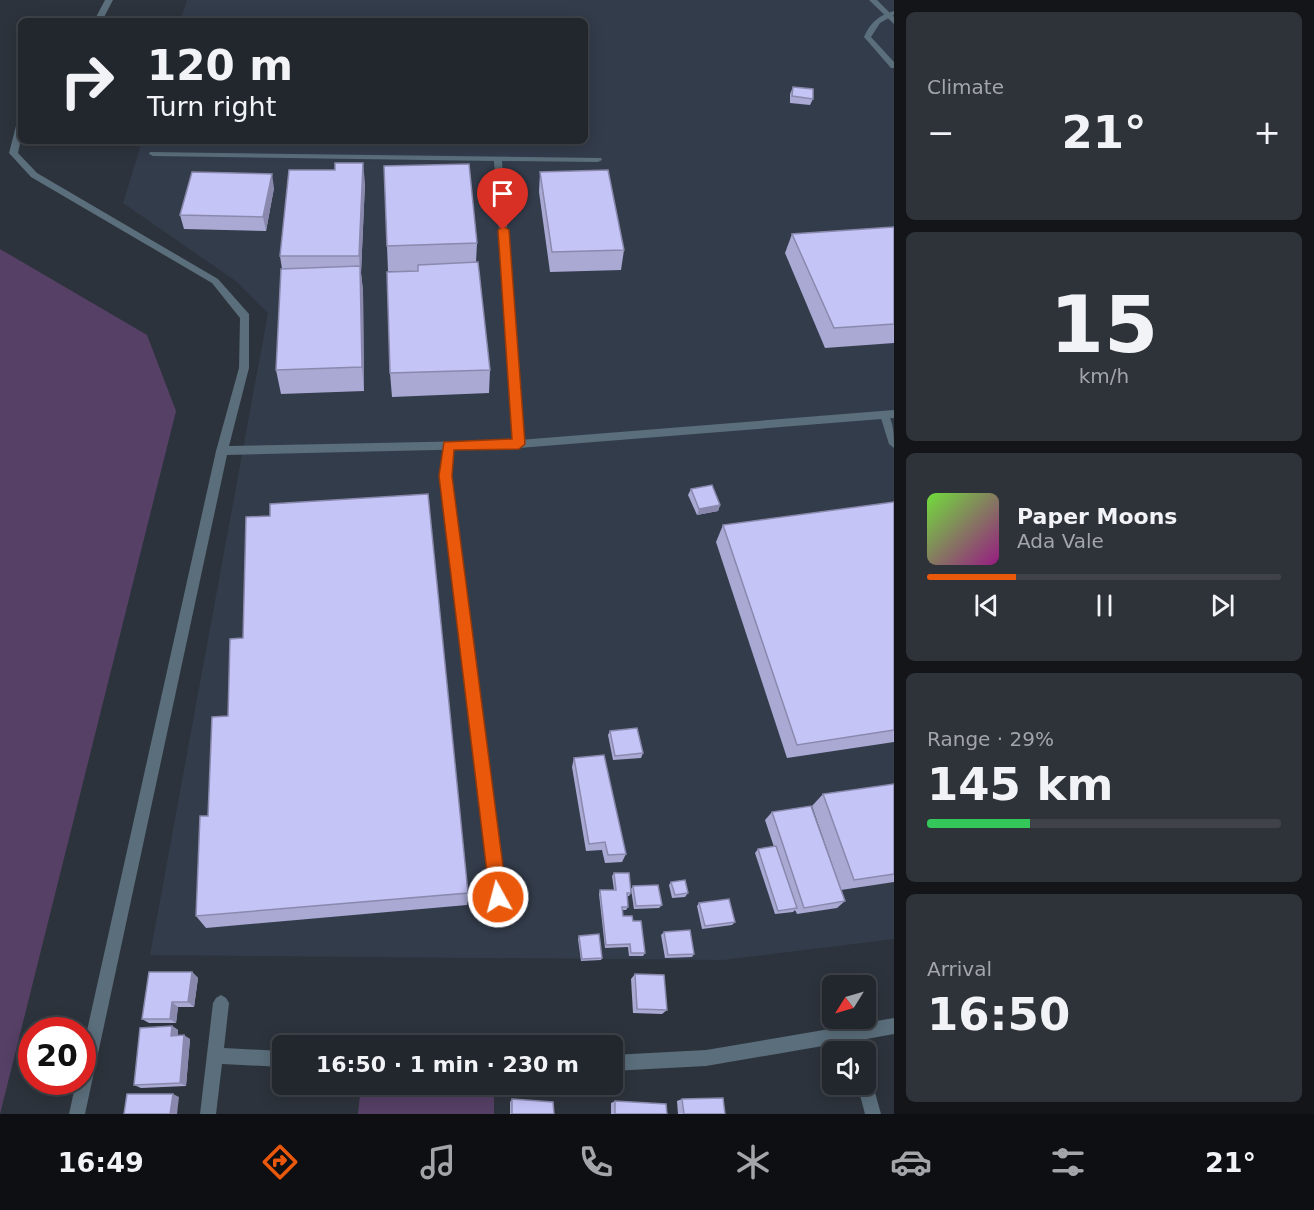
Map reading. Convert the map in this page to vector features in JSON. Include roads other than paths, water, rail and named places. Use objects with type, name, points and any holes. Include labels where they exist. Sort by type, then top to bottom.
[{"type":"street","points":[[100,18],[109,0]]},
{"type":"street","points":[[873,0],[890,14],[894,22]]},
{"type":"street","points":[[18,134],[13,153],[34,175],[215,281],[245,317],[244,368],[222,451],[77,1114]]},
{"type":"street","points":[[222,451],[519,444],[890,414]]},
{"type":"street","points":[[208,1114],[221,1003]]},
{"type":"street","points":[[623,1062],[706,1058],[894,1026]]},
{"type":"street","points":[[851,1032],[853,1041]]},
{"type":"street","points":[[215,1056],[272,1059]]},
{"type":"street","points":[[868,1095],[873,1114]]},
{"type":"lane","points":[[890,14],[871,27],[867,37],[894,66]]},
{"type":"lane","points":[[153,154],[598,160]]},
{"type":"lane","points":[[498,159],[519,444]]},
{"type":"lane","points":[[890,414],[894,444]]},
{"type":"lane","points":[[448,446],[445,476],[498,897]]}]
